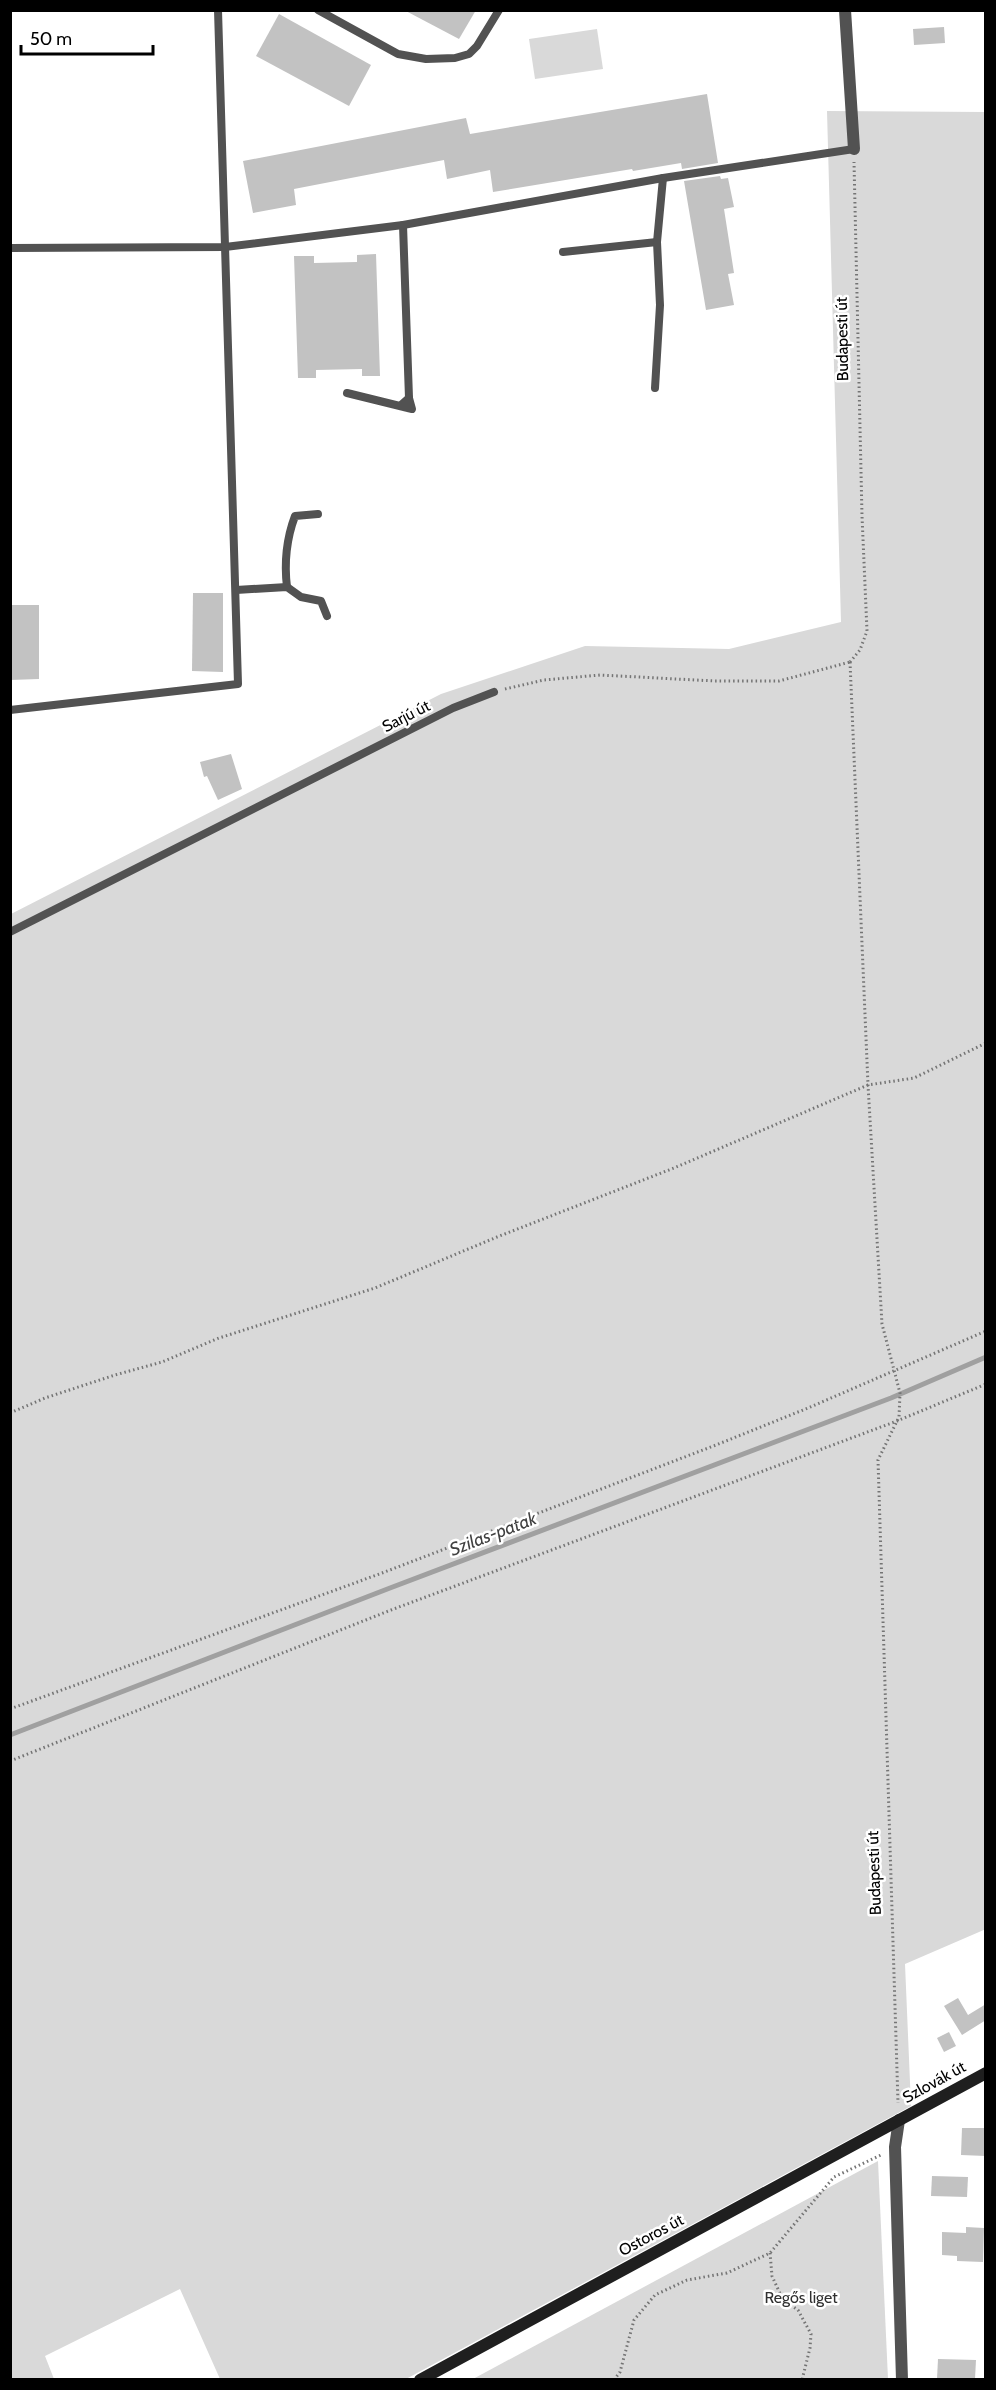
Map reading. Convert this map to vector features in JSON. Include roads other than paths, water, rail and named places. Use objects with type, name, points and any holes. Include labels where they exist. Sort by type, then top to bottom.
[{"type":"main road","name":"Szlovák út","points":[[898,2120],[986,2073]]},
{"type":"main road","name":"Ostoros út","points":[[420,2379],[898,2120]]},
{"type":"street","points":[[844,10],[854,149]]},
{"type":"street","points":[[898,2120],[895,2147],[902,2379]]},
{"type":"lane","points":[[10,710],[238,684],[218,10]]},
{"type":"lane","points":[[318,10],[398,54],[426,59],[455,58],[469,54],[477,46],[499,10]]},
{"type":"lane","points":[[10,248],[225,247],[402,225],[663,178],[854,149]]},
{"type":"lane","points":[[655,388],[660,305],[657,242],[663,178]]},
{"type":"lane","points":[[346,393],[400,406],[409,398],[402,225]]},
{"type":"lane","points":[[563,252],[657,242]]},
{"type":"lane","points":[[287,587],[285,566],[288,534],[295,516],[318,514]]},
{"type":"lane","points":[[236,590],[287,587],[301,597],[321,601],[327,616]]},
{"type":"lane","name":"Sarjú út","points":[[10,932],[453,708],[494,692]]},
{"type":"waterway","name":"Szilas-patak","points":[[10,1735],[891,1398],[986,1357]]},
{"type":"park label","name":"Regős liget","points":[[801,2297]]}]
